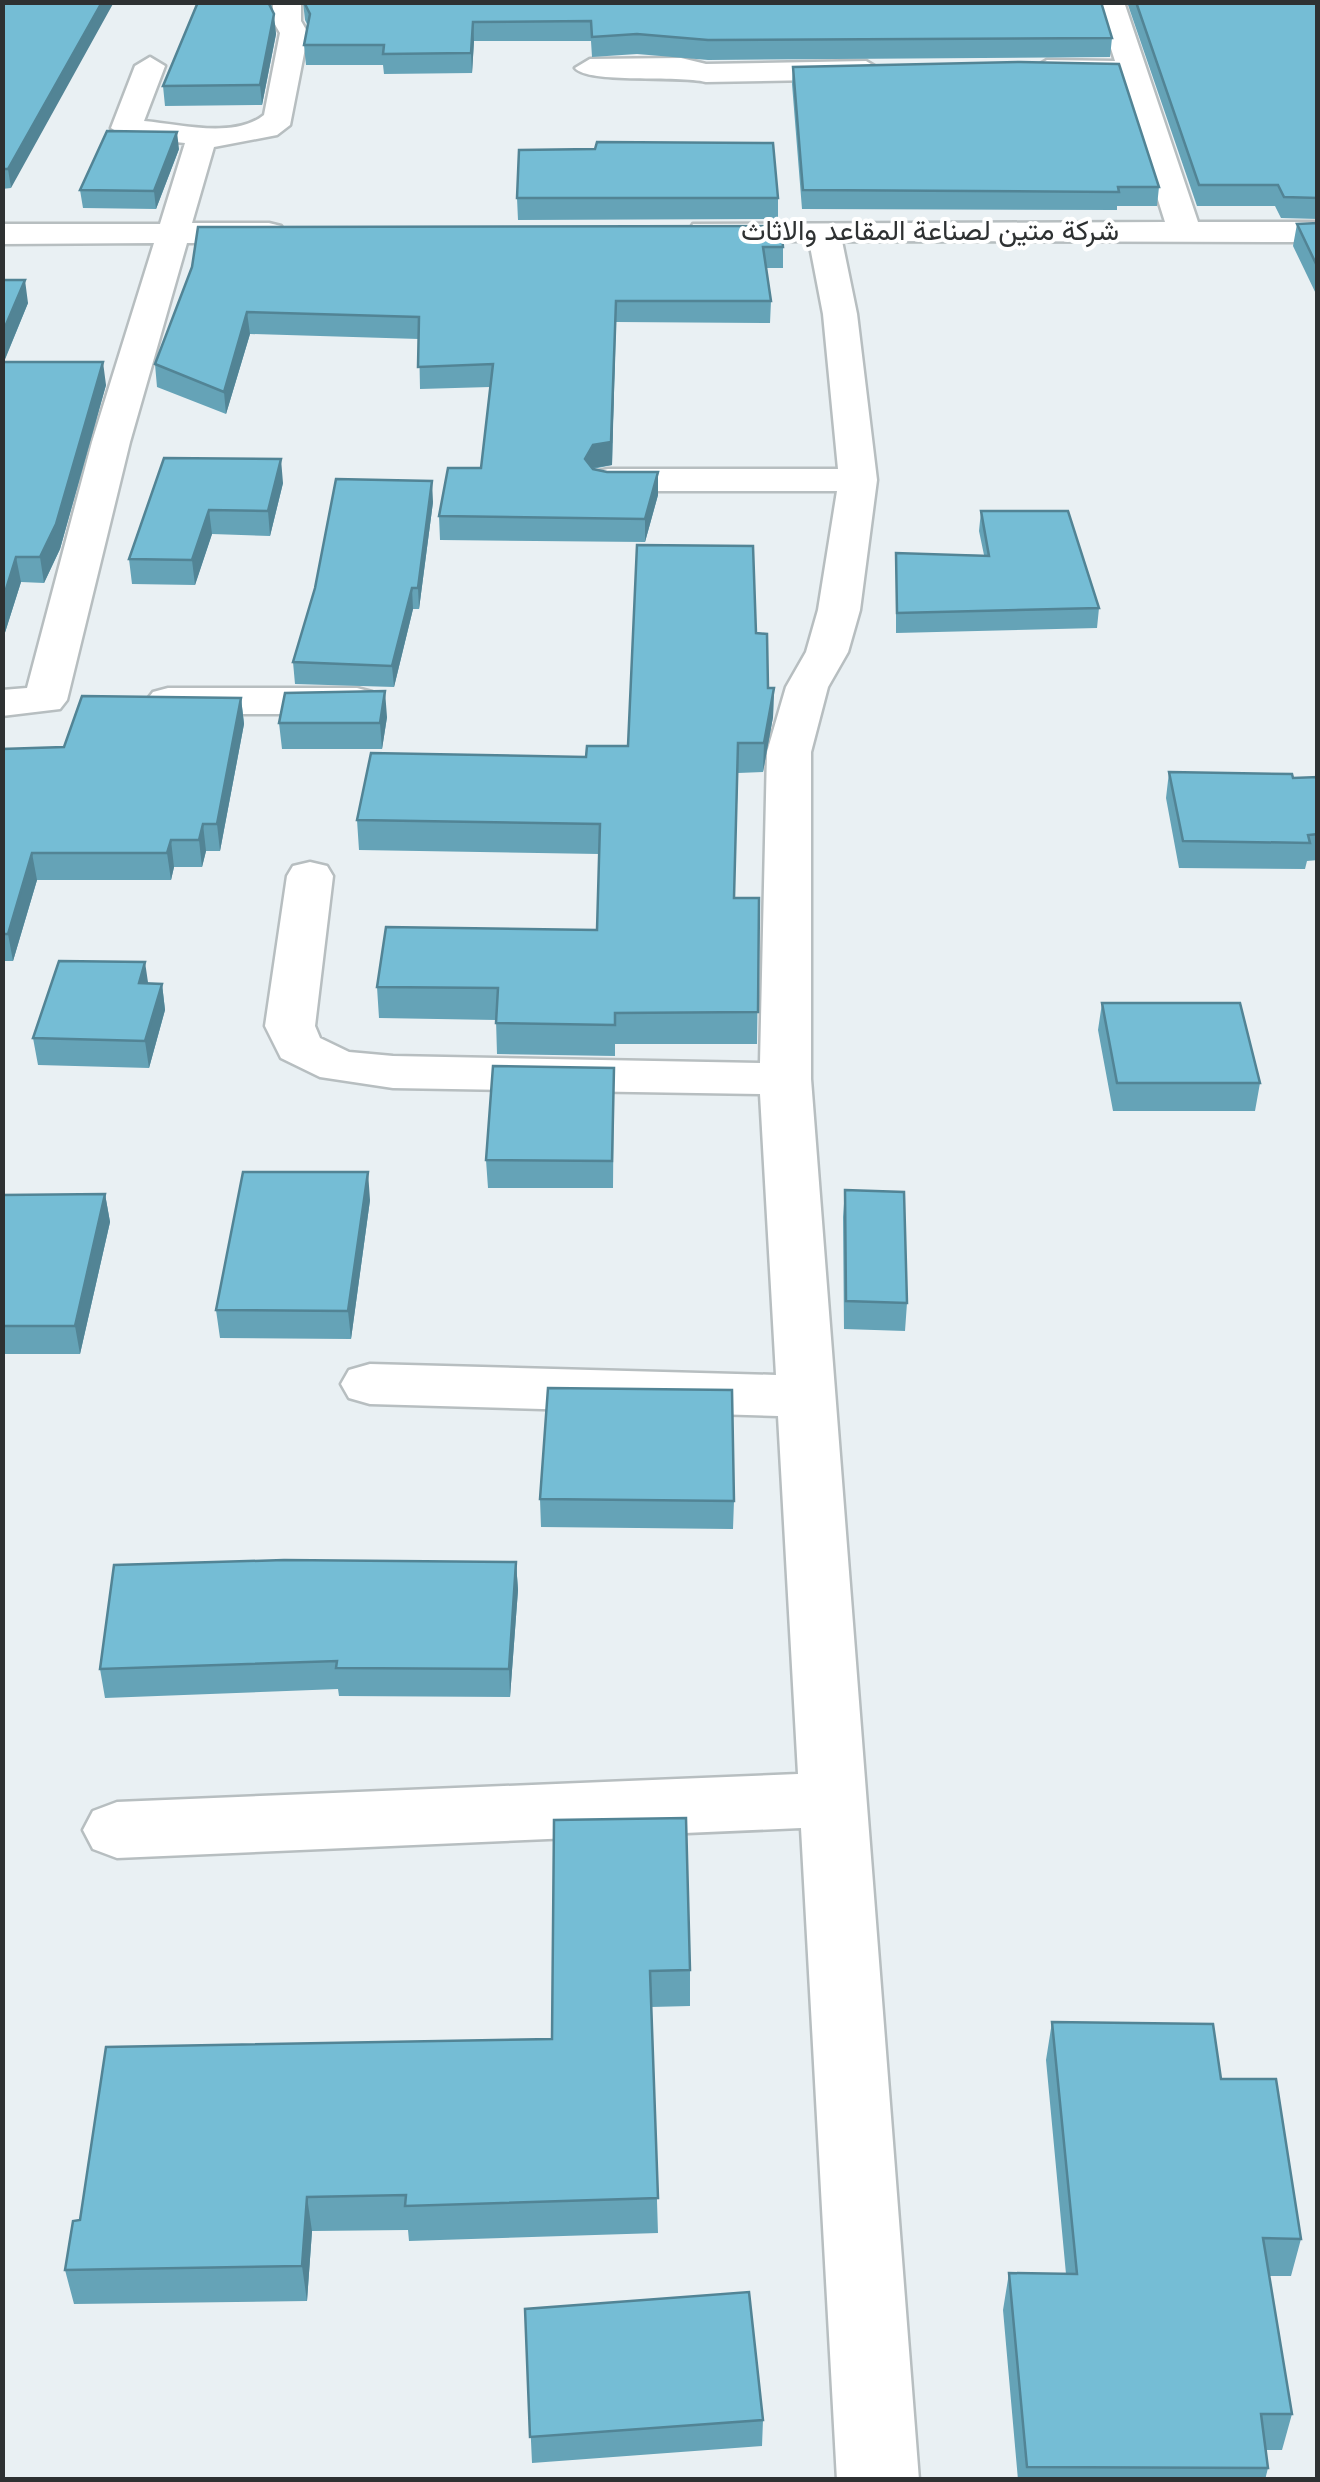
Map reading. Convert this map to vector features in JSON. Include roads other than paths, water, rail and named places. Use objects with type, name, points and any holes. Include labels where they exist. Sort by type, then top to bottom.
[{"type":"street","points":[[150,66],[126,128],[208,136],[266,129],[278,120],[294,33],[287,21],[287,3],[267,2]]},
{"type":"street","points":[[1110,2],[1184,232]]},
{"type":"street","points":[[590,68],[680,67],[706,73],[887,70]]},
{"type":"street","points":[[1018,67],[1132,70]]},
{"type":"street","points":[[85,700],[111,442],[200,140],[208,136]]},
{"type":"street","points":[[824,230],[840,314],[858,480],[840,610],[827,652],[807,687],[789,752],[785,1078],[878,2480]]},
{"type":"street","name":"شركة متين لصناعة المقاعد والاثاث","points":[[666,231],[1318,232]]},
{"type":"street","points":[[2,234],[292,233]]},
{"type":"street","points":[[608,480],[858,480]]},
{"type":"street","points":[[2,703],[382,701]]},
{"type":"street","points":[[310,876],[290,1026],[299,1047],[338,1066],[393,1072],[785,1078]]},
{"type":"street","points":[[370,1384],[805,1396]]},
{"type":"street","points":[[116,1830],[833,1800]]}]
